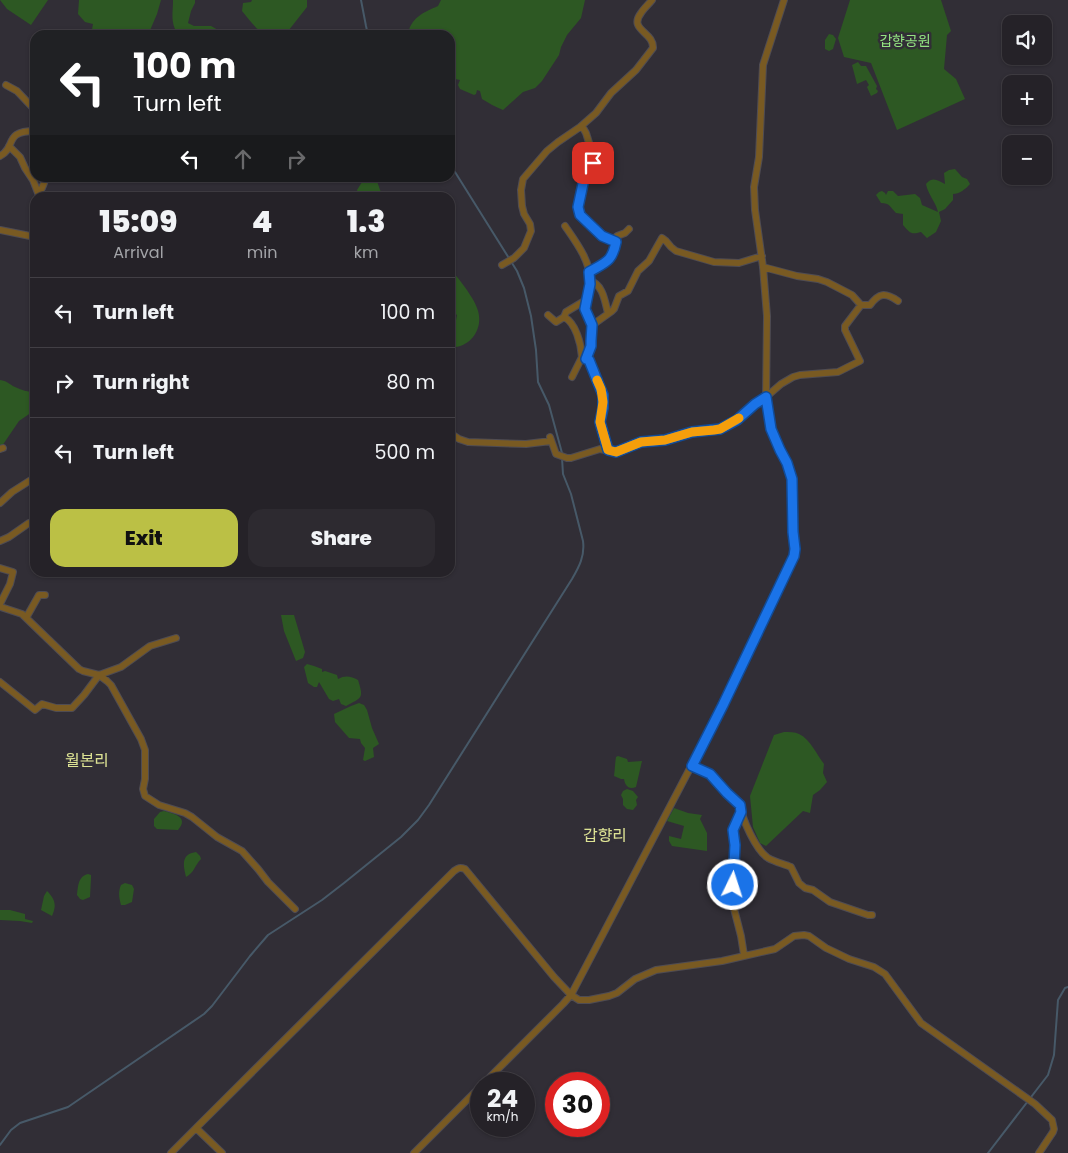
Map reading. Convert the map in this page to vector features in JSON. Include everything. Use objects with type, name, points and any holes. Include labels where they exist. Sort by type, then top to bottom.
[{"type":"street","points":[[503,264],[514,258],[524,248],[531,231],[522,206],[521,190],[523,179],[547,151],[582,126],[596,113],[611,93],[630,76],[654,48],[651,39],[637,24],[640,14],[652,0]]},
{"type":"street","points":[[495,1072],[571,995],[723,705],[794,556],[792,479],[787,463],[771,429],[766,397],[767,328],[762,256],[755,210],[754,187],[759,157],[763,65],[784,0]]},
{"type":"street","points":[[6,85],[17,91],[30,105]]},
{"type":"street","points":[[582,126],[586,133],[594,162],[583,168],[584,179],[578,207],[580,215],[602,236],[616,242]]},
{"type":"street","points":[[0,156],[9,146],[11,140],[18,134],[30,132]]},
{"type":"street","points":[[9,146],[20,157],[30,176]]},
{"type":"street","points":[[566,226],[589,272],[590,281],[585,311],[592,326],[591,346],[572,377]]},
{"type":"street","points":[[589,272],[611,257],[614,252],[617,236],[629,229]]},
{"type":"street","points":[[0,230],[30,237]]},
{"type":"street","points":[[592,326],[614,309],[616,300],[620,295],[628,291],[638,271],[649,260],[662,238],[679,253],[714,262],[739,263],[762,256]]},
{"type":"street","points":[[763,268],[797,276],[818,278],[852,295],[861,306]]},
{"type":"street","points":[[590,281],[597,283],[600,287],[608,313]]},
{"type":"street","points":[[455,437],[468,442],[526,444],[551,439],[555,453],[558,456],[575,458],[600,449],[616,452],[641,442],[665,440],[692,432],[720,429],[737,420],[781,384],[797,376],[838,372],[860,361],[845,328],[861,306],[870,305],[877,297],[881,295],[891,296],[898,301]]},
{"type":"street","points":[[548,315],[556,322],[564,317],[566,312],[586,300]]},
{"type":"street","points":[[564,317],[568,319],[575,330],[584,358],[589,360],[603,395],[600,422],[608,450]]},
{"type":"street","points":[[0,503],[12,492],[30,481]]},
{"type":"street","points":[[0,541],[30,523]]},
{"type":"street","points":[[0,568],[13,572],[0,606],[17,612],[26,618],[79,669],[99,675],[111,685],[141,739],[145,750],[145,779],[142,789],[145,796],[159,805],[185,813],[217,837],[242,851],[268,882],[296,909]]},
{"type":"street","points":[[26,618],[39,595],[45,595]]},
{"type":"street","points":[[0,682],[35,710],[42,704],[56,708],[72,708],[99,675],[121,668],[150,646],[176,638]]},
{"type":"street","points":[[692,766],[710,774],[740,805],[747,828],[767,858],[791,867],[799,883],[830,902],[872,915]]},
{"type":"street","points":[[741,812],[733,830],[735,845],[732,901],[744,955]]},
{"type":"street","points":[[172,1153],[458,868],[465,869],[554,977],[571,995],[579,1000],[598,999],[617,993],[635,980],[656,970],[705,964],[775,949],[794,936],[809,936],[833,952],[874,967],[885,974],[921,1023],[1024,1095],[1052,1120],[1054,1123],[1053,1132],[1039,1153]]},
{"type":"street","points":[[414,1153],[470,1097]]},
{"type":"street","points":[[196,1128],[222,1153]]},
{"type":"green space","points":[[0,0],[48,0],[31,25],[7,9]]},
{"type":"green space","points":[[79,0],[161,0],[150,30],[92,30],[93,24],[85,22],[78,14]]},
{"type":"green space","points":[[173,0],[195,0],[188,23],[194,26],[211,26],[218,30],[175,30],[172,14]]},
{"type":"green space","points":[[252,0],[307,0],[307,7],[289,30],[258,30],[242,11],[243,3],[251,2]]},
{"type":"green space","points":[[441,0],[585,0],[581,18],[567,35],[559,55],[542,81],[535,88],[523,92],[503,110],[482,99],[480,91],[477,90],[474,95],[460,89],[458,85],[460,80],[455,79],[455,30],[409,30],[418,16],[438,6]]},
{"type":"green space","name":"갑향공원","points":[[850,0],[941,0],[951,31],[947,35],[944,69],[956,79],[965,99],[897,130],[871,63],[844,57],[838,38]]},
{"type":"green space","points":[[829,34],[833,35],[836,39],[833,49],[829,51],[825,49],[825,40]]},
{"type":"green space","points":[[858,62],[861,66],[866,66],[877,86],[877,93],[871,96],[866,80],[857,84],[852,65]]},
{"type":"green space","points":[[955,169],[970,184],[962,191],[953,194],[953,200],[945,209],[939,212],[941,221],[936,232],[927,238],[921,232],[909,232],[903,225],[903,214],[896,213],[888,205],[881,203],[876,195],[882,191],[886,195],[888,191],[893,191],[898,196],[915,194],[920,198],[922,205],[938,212],[926,184],[933,179],[945,184],[944,173]]},
{"type":"green space","points":[[362,182],[377,182],[381,192],[358,192]]},
{"type":"green space","points":[[455,275],[469,293],[479,314],[476,333],[468,342],[456,347],[455,325],[457,315],[455,314]]},
{"type":"green space","points":[[0,380],[30,392],[30,413],[19,421],[0,447]]},
{"type":"green space","points":[[281,615],[294,615],[305,652],[303,658],[296,661],[284,631]]},
{"type":"green space","points":[[307,664],[322,669],[322,672],[325,671],[337,675],[338,679],[348,676],[358,680],[361,691],[360,697],[346,706],[341,704],[339,699],[333,701],[329,699],[319,682],[317,687],[308,683],[304,667]]},
{"type":"green space","points":[[359,703],[364,705],[367,710],[379,744],[373,748],[374,757],[365,761],[363,760],[365,748],[360,739],[349,738],[335,722],[334,714]]},
{"type":"green space","points":[[784,732],[799,734],[810,743],[824,764],[823,773],[827,782],[813,795],[810,813],[803,811],[766,846],[760,843],[753,827],[750,796],[774,735]]},
{"type":"green space","points":[[616,757],[627,759],[628,762],[642,761],[636,787],[629,787],[624,779],[614,776]]},
{"type":"green space","points":[[627,789],[633,791],[638,797],[636,800],[637,805],[633,810],[627,809],[623,805],[621,795]]},
{"type":"green space","points":[[674,808],[702,815],[700,819],[707,833],[707,851],[672,846],[669,836],[681,839],[684,826],[667,821]]},
{"type":"green space","points":[[164,811],[181,819],[181,826],[178,830],[157,829],[154,826],[154,819],[160,812]]},
{"type":"green space","points":[[196,852],[201,859],[186,877],[185,858],[191,853]]},
{"type":"green space","points":[[88,874],[91,875],[90,897],[83,900],[77,895],[78,885],[80,879]]},
{"type":"green space","points":[[125,883],[132,885],[134,889],[132,902],[121,905],[119,890],[121,885]]},
{"type":"green space","points":[[47,891],[54,902],[52,916],[41,910]]},
{"type":"green space","points":[[0,910],[10,910],[25,914],[25,919],[33,921],[32,923],[0,920]]},
{"type":"waterway","points":[[361,0],[367,30]]},
{"type":"waterway","points":[[455,172],[517,271],[524,288],[531,316],[538,382],[549,405],[562,453]]},
{"type":"waterway","points":[[0,1145],[11,1130],[20,1123],[68,1107],[204,1014],[268,935],[322,900],[401,837],[418,820],[579,566],[583,552],[583,541],[571,494],[563,474],[562,458]]},
{"type":"waterway","points":[[988,1153],[1048,1075],[1054,1055],[1058,1000],[1065,988],[1068,987]]},
{"type":"slow traffic","points":[[597,380],[603,395],[600,426],[608,450],[616,452],[641,442],[665,440],[692,432],[720,429],[739,418]]},
{"type":"district","name":"월본리","points":[[87,760]]},
{"type":"district","name":"갑향리","points":[[605,835]]},
{"type":"route","points":[[593,163],[583,168],[584,179],[578,207],[580,215],[602,236],[616,242],[611,257],[589,272],[590,284],[585,309],[592,325],[591,346],[586,359],[589,360],[603,395],[600,426],[608,450],[616,452],[641,442],[665,440],[692,432],[720,429],[737,420],[766,397],[771,429],[787,463],[792,479],[794,556],[692,766],[710,774],[740,805],[741,812],[733,830],[735,868],[733,885]]}]
